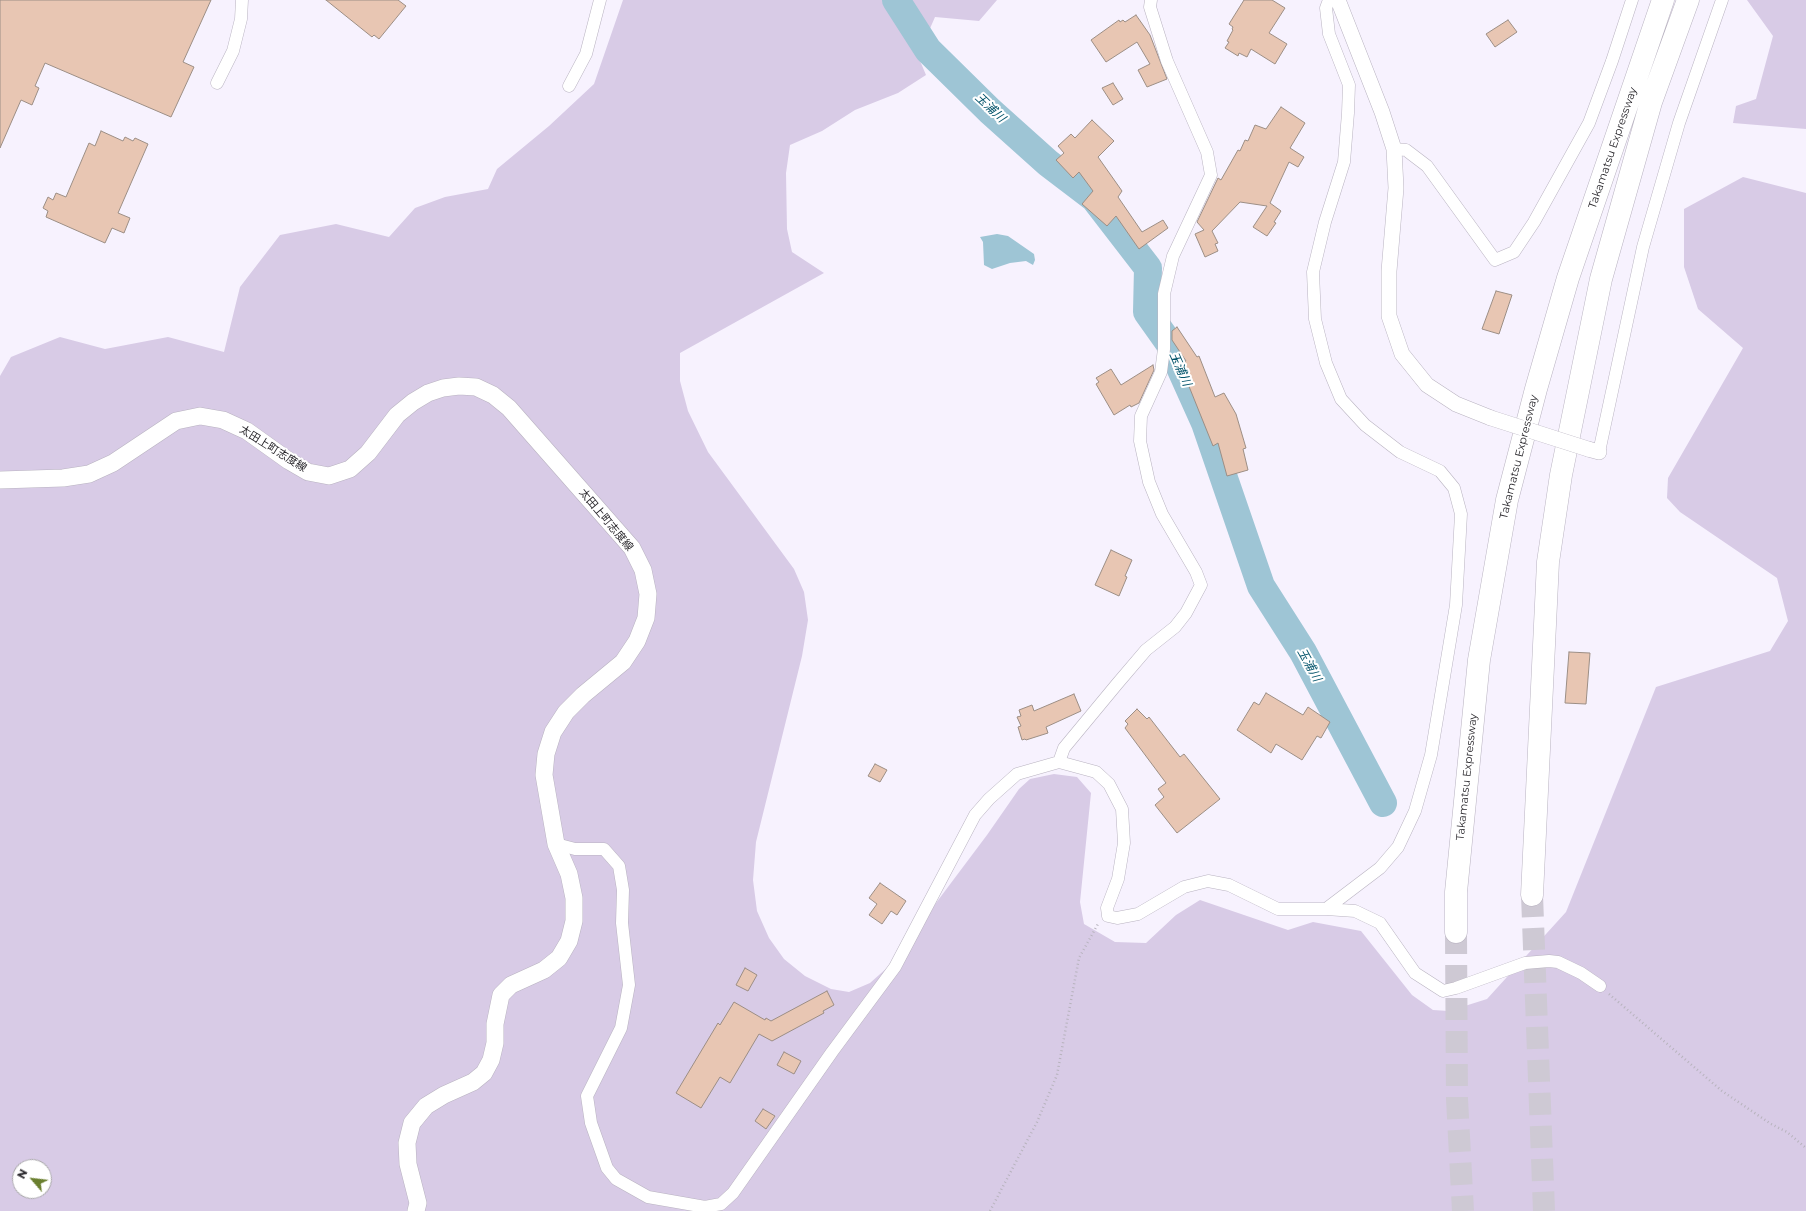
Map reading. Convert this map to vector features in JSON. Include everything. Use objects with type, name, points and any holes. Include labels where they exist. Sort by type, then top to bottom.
[{"type":"highway","name":"Takamatsu Expressway","points":[[1456,932],[1456,892],[1479,660],[1507,500],[1536,389],[1568,278],[1663,0]]},
{"type":"highway","name":"Takamatsu Expressway","points":[[1532,895],[1548,562],[1561,474],[1601,279],[1651,102],[1688,0]]},
{"type":"main road","name":"太田上町志度線","points":[[0,480],[63,478],[89,474],[113,463],[176,421],[200,416],[223,420],[247,431],[289,461],[308,472],[329,476],[350,469],[368,453],[397,415],[413,402],[428,393],[443,388],[459,386],[476,387],[493,395],[509,408],[632,548],[643,570],[648,594],[646,618],[637,641],[623,662],[583,695],[566,712],[553,732],[546,754],[544,775],[556,844],[569,874],[574,898],[574,921],[569,942],[559,958],[544,970],[511,985],[501,995],[495,1024],[495,1044],[491,1060],[484,1073],[474,1082],[444,1095],[426,1106],[412,1123],[407,1144],[408,1164],[418,1203],[416,1211]]},
{"type":"street","points":[[217,83],[233,51],[241,19],[242,0]]},
{"type":"street","points":[[570,86],[586,54],[600,0]]},
{"type":"street","points":[[1059,762],[1064,748],[1146,650],[1175,627],[1186,613],[1201,585],[1196,572],[1162,514],[1149,482],[1140,440],[1141,416],[1161,372],[1164,349],[1164,294],[1173,256],[1211,175],[1207,152],[1167,61],[1150,8],[1151,0]]},
{"type":"street","points":[[1326,909],[1380,868],[1398,847],[1415,811],[1431,755],[1456,605],[1461,514],[1454,488],[1440,471],[1400,452],[1365,425],[1341,399],[1326,363],[1320,341],[1315,319],[1313,272],[1325,222],[1344,162],[1348,113],[1348,85],[1329,34],[1326,8],[1329,0]]},
{"type":"street","points":[[1338,0],[1382,112],[1394,149],[1396,188],[1389,271],[1389,316],[1402,354],[1427,385],[1456,404],[1491,418],[1594,450],[1643,247],[1679,122],[1722,0]]},
{"type":"street","points":[[1394,149],[1406,150],[1427,166],[1496,260],[1514,252],[1534,222],[1589,123],[1612,61],[1632,0]]},
{"type":"street","points":[[556,844],[575,849],[604,849],[619,866],[623,890],[622,923],[629,985],[621,1028],[587,1096],[591,1123],[607,1168],[616,1179],[648,1196],[705,1207],[721,1204],[733,1193],[832,1052],[895,967],[976,815],[989,799],[1017,774],[1059,762],[1096,772],[1109,784],[1122,809],[1124,843],[1118,879],[1107,908],[1108,916],[1117,918],[1138,914],[1184,887],[1208,881],[1229,884],[1278,909],[1326,909],[1355,911],[1380,923],[1416,973],[1443,990],[1456,988],[1525,963],[1549,961],[1558,962],[1581,972],[1600,986]]},
{"type":"path","points":[[990,1211],[1037,1122],[1057,1075],[1079,958],[1107,908]]},
{"type":"path","points":[[1600,986],[1722,1091],[1771,1124],[1787,1132],[1806,1148]]},
{"type":"shaded area","points":[[623,0],[997,0],[979,21],[935,17],[918,56],[926,75],[898,93],[855,110],[822,131],[790,145],[786,173],[787,229],[792,252],[824,273],[680,353],[680,381],[688,411],[708,452],[794,569],[804,592],[808,620],[802,656],[756,842],[753,880],[757,911],[769,938],[784,959],[805,976],[831,989],[849,992],[870,983],[888,967],[987,835],[1019,789],[1030,779],[1054,774],[1077,777],[1091,793],[1080,902],[1084,924],[1115,942],[1146,943],[1176,915],[1200,900],[1288,930],[1313,922],[1361,931],[1412,995],[1433,1010],[1449,1011],[1487,999],[1566,912],[1656,687],[1770,651],[1788,621],[1777,578],[1680,512],[1667,498],[1668,478],[1743,348],[1698,309],[1684,267],[1684,209],[1743,177],[1806,193],[1806,1211],[0,1211],[0,376],[11,357],[60,337],[105,349],[168,337],[224,352],[240,287],[280,235],[336,224],[389,237],[415,208],[445,197],[488,189],[497,169],[549,126],[594,84]]},
{"type":"shaded area","points":[[1747,0],[1806,0],[1806,129],[1733,123],[1736,106],[1756,99],[1773,36]]},
{"type":"water","points":[[997,234],[1008,236],[1034,254],[1035,260],[1033,265],[1026,261],[1010,263],[992,269],[984,265],[983,242],[980,237]]},
{"type":"building","points":[[0,0],[211,0],[183,62],[194,67],[171,117],[45,63],[35,86],[39,88],[32,105],[21,100],[0,148]]},
{"type":"building","points":[[326,0],[398,0],[406,6],[379,39],[374,35],[372,37]]},
{"type":"building","points":[[1244,0],[1272,0],[1285,8],[1269,33],[1287,44],[1275,64],[1251,49],[1247,57],[1239,53],[1238,56],[1225,48],[1229,42],[1227,41],[1233,30],[1233,27],[1229,24]]},
{"type":"building","points":[[1136,15],[1150,35],[1167,79],[1147,87],[1138,70],[1150,64],[1137,42],[1106,62],[1091,40],[1119,20],[1120,22],[1123,20],[1125,22]]},
{"type":"building","points":[[1508,20],[1517,32],[1495,47],[1486,34]]},
{"type":"building","points":[[1113,83],[1123,99],[1113,105],[1102,88]]},
{"type":"building","points":[[1281,107],[1305,123],[1290,148],[1304,157],[1298,167],[1289,162],[1270,203],[1281,211],[1274,222],[1276,223],[1267,236],[1253,227],[1267,206],[1240,202],[1212,231],[1218,243],[1215,244],[1218,251],[1205,257],[1195,234],[1204,230],[1197,222],[1218,178],[1221,180],[1238,150],[1240,151],[1245,140],[1248,141],[1255,125],[1266,129]]},
{"type":"building","points":[[1092,120],[1114,141],[1098,157],[1122,191],[1118,197],[1142,232],[1163,220],[1168,228],[1139,249],[1116,216],[1107,226],[1082,204],[1093,191],[1079,172],[1073,178],[1056,160],[1064,153],[1058,146],[1071,134],[1075,138]]},
{"type":"building","points":[[101,131],[123,141],[125,137],[133,141],[135,138],[148,144],[118,213],[130,218],[124,233],[112,228],[105,243],[46,217],[48,211],[43,208],[48,197],[53,200],[56,193],[66,197],[89,143],[95,146]]},
{"type":"building","points":[[1496,291],[1512,295],[1499,334],[1482,329]]},
{"type":"building","points":[[1177,327],[1197,357],[1199,356],[1215,397],[1224,393],[1236,414],[1246,448],[1243,449],[1248,470],[1227,476],[1218,443],[1213,446],[1180,364],[1186,361],[1172,340],[1172,331]]},
{"type":"building","points":[[1153,365],[1154,370],[1139,403],[1131,407],[1130,405],[1114,415],[1096,384],[1099,382],[1096,378],[1111,369],[1121,385]]},
{"type":"building","points":[[1111,550],[1132,560],[1119,596],[1095,585]]},
{"type":"building","points":[[1569,652],[1590,653],[1586,704],[1565,703]]},
{"type":"building","points":[[1266,693],[1303,715],[1308,707],[1330,722],[1321,738],[1317,736],[1302,760],[1276,744],[1271,753],[1237,730],[1254,702],[1259,705]]},
{"type":"building","points":[[1074,694],[1081,711],[1046,727],[1048,733],[1022,740],[1018,727],[1021,726],[1017,717],[1021,716],[1019,710],[1032,705],[1034,711]]},
{"type":"building","points":[[1137,709],[1147,719],[1149,717],[1180,757],[1184,754],[1220,799],[1177,833],[1155,805],[1164,797],[1158,789],[1166,783],[1125,728],[1128,724],[1125,721]]},
{"type":"building","points":[[875,764],[887,770],[880,782],[868,776]]},
{"type":"building","points":[[880,883],[906,901],[897,915],[891,911],[882,924],[869,915],[877,904],[869,898]]},
{"type":"building","points":[[745,968],[757,975],[748,991],[736,985]]},
{"type":"building","points":[[827,991],[834,1005],[823,1011],[824,1013],[772,1041],[759,1034],[730,1083],[720,1077],[701,1108],[676,1093],[718,1023],[720,1025],[734,1002],[765,1020],[766,1018],[771,1021]]},
{"type":"building","points":[[784,1052],[801,1061],[794,1074],[777,1065]]},
{"type":"building","points":[[763,1109],[775,1116],[766,1129],[755,1121]]},
{"type":"waterway","name":"玉浦川","points":[[896,0],[928,50],[990,111],[1048,163],[1094,198],[1148,268],[1147,312],[1169,343],[1205,423],[1261,586],[1303,652],[1383,803]]},
{"type":"tunnel","points":[[1532,895],[1544,1211]]},
{"type":"tunnel","points":[[1456,932],[1457,1099],[1463,1211]]}]
